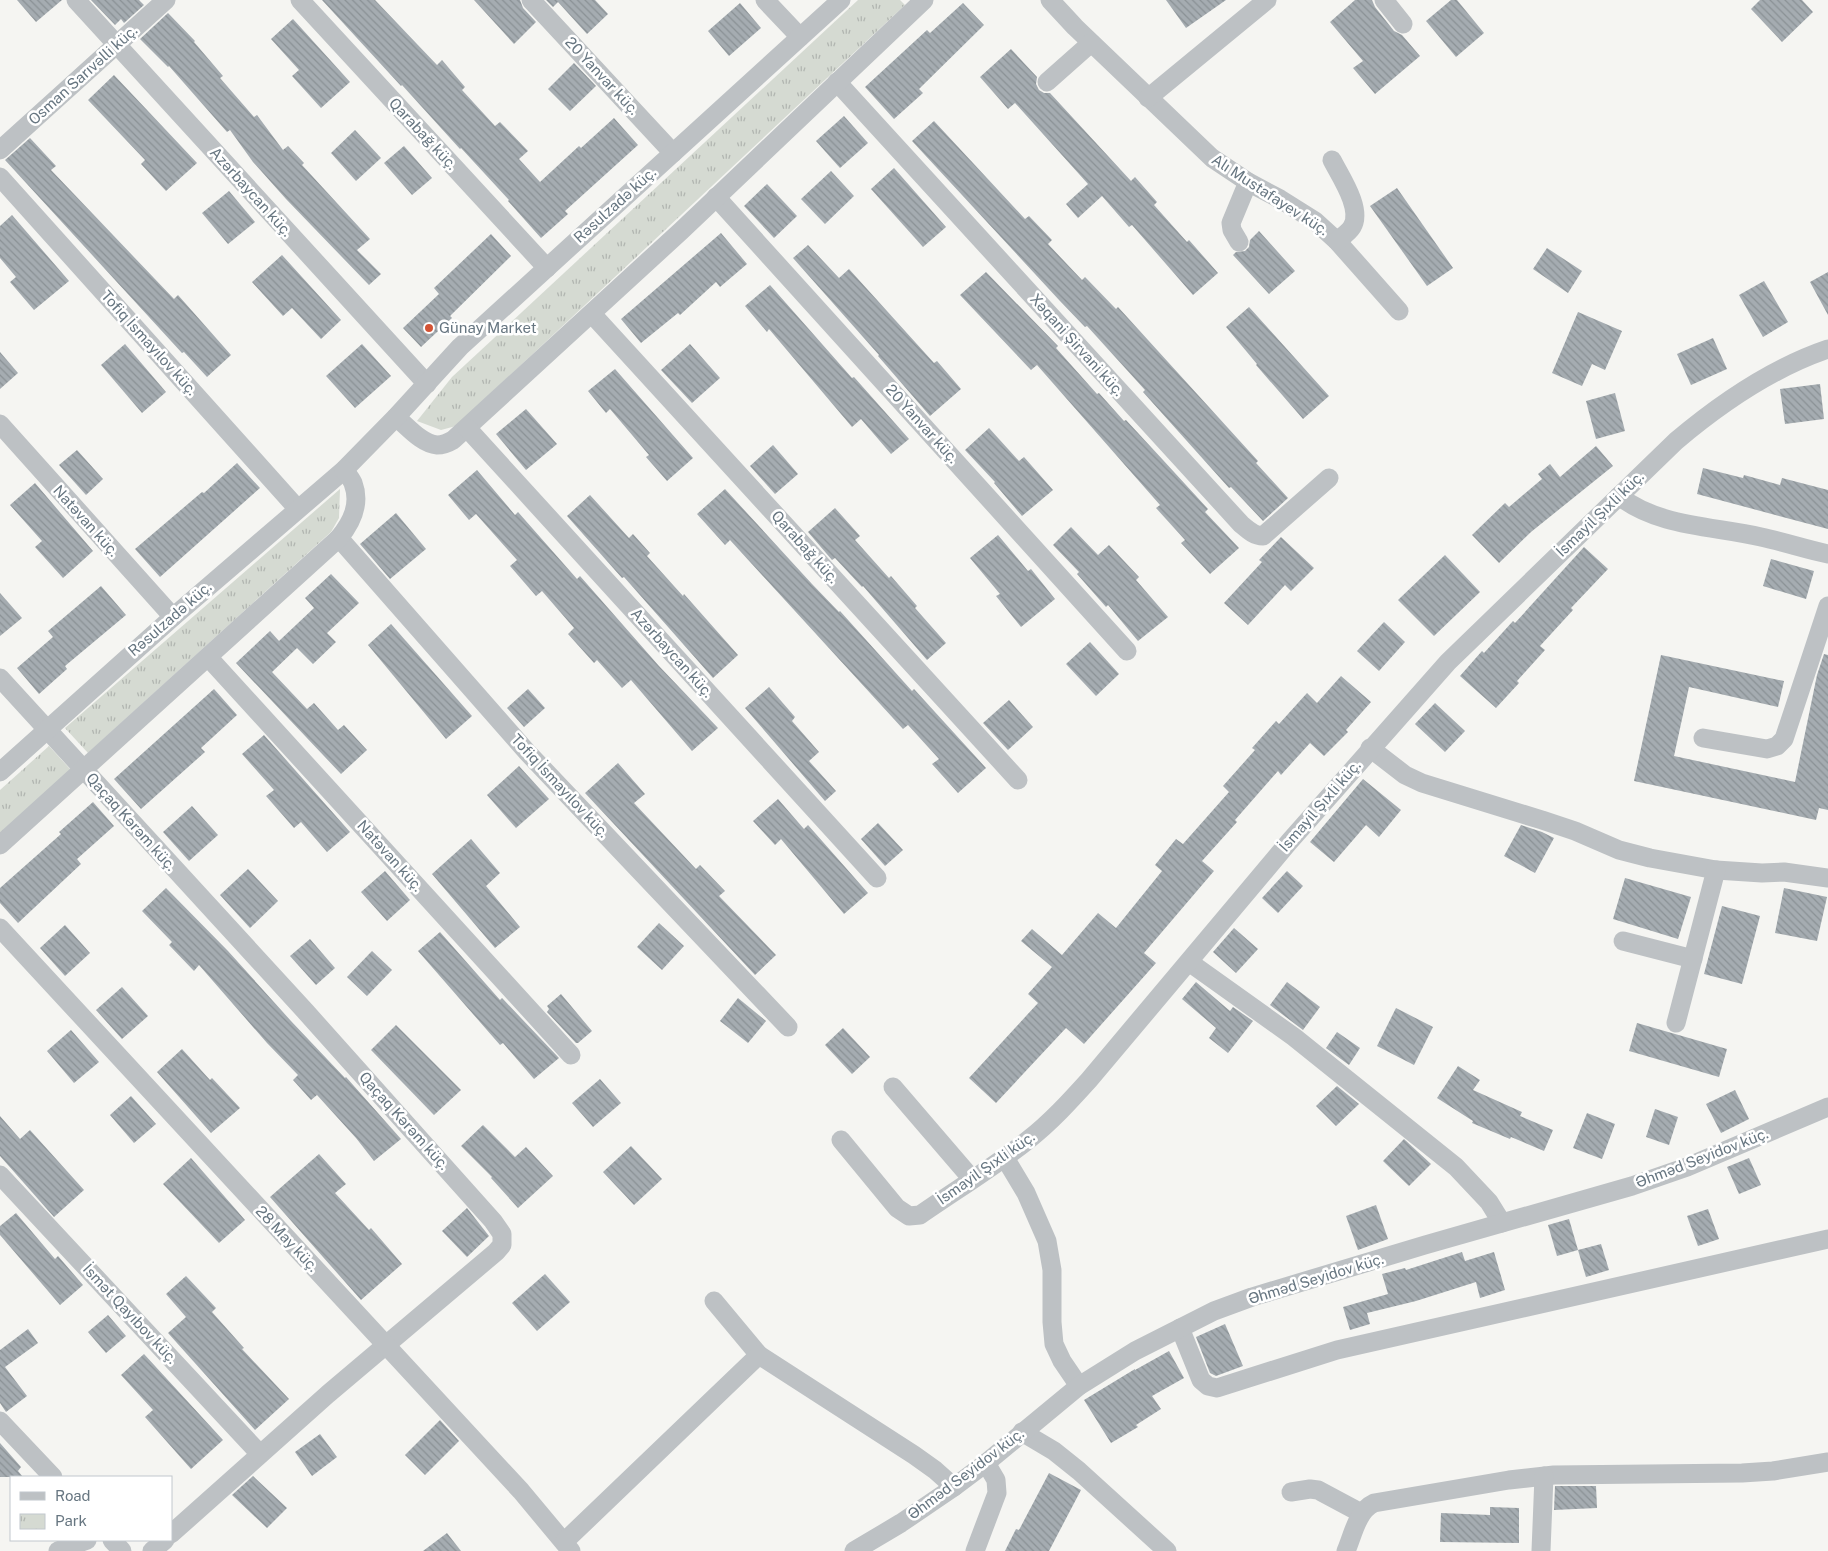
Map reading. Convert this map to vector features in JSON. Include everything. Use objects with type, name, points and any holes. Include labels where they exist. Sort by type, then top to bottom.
[{"type":"street","name":"Azərbaycan küç.","points":[[76,0],[426,384]]},
{"type":"street","name":"Osman Sarıvəlli küç.","points":[[0,150],[166,0]]},
{"type":"street","name":"Qarabağ küç.","points":[[300,0],[546,268]]},
{"type":"street","name":"20 Yanvar küç.","points":[[531,0],[673,153]]},
{"type":"street","points":[[765,0],[800,38]]},
{"type":"street","name":"Rəsulzadə küç.","points":[[0,772],[173,617],[344,470],[460,347],[842,0]]},
{"type":"street","points":[[396,417],[419,437],[436,445],[443,445],[453,440],[592,314],[924,0]]},
{"type":"street","name":"Alı Mustafayev küç.","points":[[1050,0],[1090,43],[1212,158],[1248,182],[1315,221],[1337,241],[1399,311]]},
{"type":"street","points":[[1148,98],[1267,0]]},
{"type":"street","points":[[1384,0],[1403,24]]},
{"type":"street","points":[[1047,82],[1090,43]]},
{"type":"street","name":"Xəqani Şirvani küç.","points":[[837,82],[1241,524],[1257,536],[1263,536],[1328,478]]},
{"type":"street","points":[[1332,160],[1354,203],[1356,216],[1352,228],[1337,241]]},
{"type":"street","name":"Tofiq İsmayılov küç.","points":[[0,177],[298,508]]},
{"type":"street","points":[[1239,242],[1232,230],[1231,223],[1248,182]]},
{"type":"street","name":"20 Yanvar küç.","points":[[716,197],[1127,651]]},
{"type":"street","name":"Qarabağ küç.","points":[[592,314],[1018,780]]},
{"type":"street","name":"İsmayil Şıxli küç.","points":[[841,1140],[897,1208],[909,1216],[920,1215],[972,1178],[1005,1158],[1057,1114],[1095,1072],[1370,748],[1448,662],[1676,441],[1696,424],[1781,368],[1828,349]]},
{"type":"street","name":"Natəvan küç.","points":[[0,424],[173,617]]},
{"type":"street","name":"Azərbaycan küç.","points":[[468,428],[877,878]]},
{"type":"street","points":[[0,845],[339,538],[348,527],[355,513],[356,501],[353,483],[344,470]]},
{"type":"street","points":[[1619,496],[1632,506],[1649,514],[1675,521],[1761,537],[1828,554]]},
{"type":"street","name":"Tofiq İsmayılov küç.","points":[[339,538],[527,752],[788,1027]]},
{"type":"street","points":[[1704,738],[1767,748],[1776,746],[1784,739],[1828,606]]},
{"type":"street","name":"Natəvan küç.","points":[[208,657],[571,1055]]},
{"type":"street","name":"Qaçaq Kərəm küç.","points":[[0,678],[306,1012],[493,1221],[502,1234],[502,1245],[496,1252],[385,1345],[172,1533]]},
{"type":"street","points":[[1370,748],[1405,775],[1422,783],[1575,831],[1619,850],[1650,858],[1716,870],[1762,874],[1784,872],[1828,878]]},
{"type":"street","points":[[1676,1023],[1716,870]]},
{"type":"street","name":"28 May küç.","points":[[0,928],[521,1491],[568,1547]]},
{"type":"street","points":[[1624,941],[1693,959]]},
{"type":"street","points":[[1189,962],[1294,1037],[1456,1168],[1489,1202],[1502,1223]]},
{"type":"street","points":[[893,1087],[972,1178]]},
{"type":"street","name":"Əhməd Seyidov küç.","points":[[854,1551],[902,1523],[954,1487],[1079,1386],[1135,1350],[1214,1311],[1252,1297],[1632,1186],[1687,1168],[1828,1107]]},
{"type":"street","points":[[1005,1158],[1026,1193],[1047,1240],[1052,1270],[1054,1344],[1062,1362],[1079,1386]]},
{"type":"street","name":"İsmət Qayıbov küç.","points":[[0,1175],[260,1454]]},
{"type":"street","points":[[1180,1328],[1201,1380],[1208,1386],[1217,1388],[1337,1350],[1828,1239]]},
{"type":"street","points":[[714,1301],[759,1356],[914,1455],[954,1487]]},
{"type":"street","points":[[568,1547],[759,1356]]},
{"type":"street","points":[[0,1421],[52,1476]]},
{"type":"street","points":[[1022,1432],[1054,1451],[1079,1471],[1167,1551]]},
{"type":"street","points":[[1346,1551],[1361,1513],[1366,1507],[1374,1503],[1509,1480],[1544,1476],[1773,1471],[1828,1462]]},
{"type":"street","points":[[975,1551],[997,1493],[996,1480],[986,1463]]},
{"type":"street","points":[[1541,1551],[1544,1476]]},
{"type":"street","points":[[1291,1492],[1310,1489],[1318,1490],[1361,1513]]},
{"type":"street","points":[[58,1551],[84,1541]]},
{"type":"street","points":[[113,1541],[122,1551]]},
{"type":"street","points":[[152,1551],[164,1541]]},
{"type":"green space","points":[[858,0],[900,0],[905,5],[456,426],[441,430],[417,421],[452,377]]},
{"type":"green space","points":[[340,489],[339,518],[331,532],[88,753],[65,728]]},
{"type":"green space","points":[[49,746],[71,770],[0,834],[0,790]]},
{"type":"building","points":[[17,0],[62,0],[36,22]]},
{"type":"building","points":[[91,0],[139,0],[144,5],[124,23],[121,19],[115,25]]},
{"type":"building","points":[[322,0],[375,0],[437,65],[442,60],[465,87],[462,90],[495,126],[500,122],[528,151],[519,159],[540,182],[579,146],[581,148],[614,118],[638,145],[565,211],[568,214],[541,238],[509,200]]},
{"type":"building","points":[[474,0],[520,0],[523,8],[536,22],[514,44]]},
{"type":"building","points":[[546,0],[595,0],[608,14],[587,34],[558,2],[553,7]]},
{"type":"building","points":[[1166,0],[1226,0],[1186,28]]},
{"type":"building","points":[[1355,0],[1372,0],[1375,7],[1394,31],[1402,35],[1420,56],[1375,94],[1353,68],[1363,61],[1330,22]]},
{"type":"building","points":[[1451,0],[1457,0],[1484,33],[1456,57],[1426,21]]},
{"type":"building","points":[[1760,0],[1802,0],[1813,12],[1782,42],[1751,9]]},
{"type":"building","points":[[740,3],[761,28],[729,56],[708,31]]},
{"type":"building","points":[[963,3],[984,25],[919,89],[923,93],[894,119],[865,87],[927,30],[930,33]]},
{"type":"building","points":[[168,13],[195,41],[223,76],[220,78],[254,117],[257,115],[283,150],[288,146],[304,163],[302,165],[370,239],[357,250],[381,274],[369,285],[286,199],[253,162],[230,130],[227,132],[169,66],[140,39]]},
{"type":"building","points":[[293,19],[350,82],[321,108],[292,76],[299,70],[271,39]]},
{"type":"building","points":[[1011,49],[1037,77],[1036,84],[1039,90],[1044,93],[1050,93],[1131,181],[1135,177],[1157,202],[1154,205],[1218,273],[1193,295],[1132,225],[1129,227],[1102,196],[1078,218],[1066,204],[1088,184],[1015,103],[1008,109],[980,77]]},
{"type":"building","points":[[574,63],[596,86],[570,111],[548,89]]},
{"type":"building","points":[[114,75],[197,163],[166,191],[141,164],[145,160],[88,100]]},
{"type":"building","points":[[844,116],[868,143],[840,168],[816,141]]},
{"type":"building","points":[[934,121],[1025,219],[1029,216],[1052,240],[1048,244],[1082,280],[1085,277],[1116,309],[1118,307],[1258,461],[1256,463],[1288,498],[1263,521],[1231,487],[1229,488],[1087,326],[1085,327],[1060,301],[912,141]]},
{"type":"building","points":[[355,130],[381,158],[356,181],[331,153]]},
{"type":"building","points":[[30,138],[56,166],[51,170],[174,299],[178,295],[231,355],[207,377],[184,352],[182,353],[5,160]]},
{"type":"building","points":[[404,146],[432,178],[412,195],[384,163]]},
{"type":"building","points":[[894,168],[946,227],[923,247],[871,189]]},
{"type":"building","points":[[831,171],[854,196],[825,224],[801,199]]},
{"type":"building","points":[[767,184],[797,216],[774,238],[744,206]]},
{"type":"building","points":[[1397,188],[1453,268],[1427,286],[1370,206]]},
{"type":"building","points":[[229,191],[255,222],[228,244],[202,213]]},
{"type":"building","points":[[12,215],[69,281],[34,310],[10,282],[16,277],[0,258],[0,226]]},
{"type":"building","points":[[1259,231],[1295,271],[1269,294],[1233,255],[1236,252],[1245,251],[1249,247],[1250,240]]},
{"type":"building","points":[[721,233],[747,264],[720,287],[716,282],[680,315],[678,313],[641,343],[621,319]]},
{"type":"building","points":[[491,234],[511,256],[450,316],[452,318],[421,347],[403,328],[439,294],[434,288]]},
{"type":"building","points":[[808,245],[839,278],[849,269],[934,363],[937,361],[961,389],[930,416],[793,258]]},
{"type":"building","points":[[1547,248],[1582,271],[1568,293],[1533,269]]},
{"type":"building","points":[[282,255],[341,320],[321,339],[292,308],[283,316],[252,282]]},
{"type":"building","points":[[986,272],[1058,346],[1056,348],[1097,394],[1099,393],[1124,421],[1126,420],[1208,509],[1205,512],[1239,548],[1210,574],[1181,543],[1185,540],[1156,508],[1160,505],[1037,365],[1031,370],[960,295]]},
{"type":"building","points":[[1828,272],[1828,315],[1810,282]]},
{"type":"building","points":[[1764,281],[1788,322],[1763,337],[1739,295]]},
{"type":"building","points":[[770,285],[909,439],[891,454],[861,419],[852,427],[769,329],[767,332],[745,306]]},
{"type":"building","points":[[1249,307],[1329,396],[1303,419],[1226,327]]},
{"type":"building","points":[[1578,312],[1622,331],[1605,370],[1592,364],[1582,386],[1552,373]]},
{"type":"building","points":[[1713,338],[1727,369],[1691,385],[1677,354]]},
{"type":"building","points":[[125,344],[166,392],[142,413],[101,365]]},
{"type":"building","points":[[362,344],[391,376],[355,408],[326,376]]},
{"type":"building","points":[[690,344],[720,378],[692,403],[661,370]]},
{"type":"building","points":[[0,352],[18,373],[0,389]]},
{"type":"building","points":[[615,369],[693,458],[667,481],[646,457],[649,455],[610,409],[606,413],[588,391]]},
{"type":"building","points":[[1820,384],[1824,419],[1785,424],[1780,389]]},
{"type":"building","points":[[1615,393],[1625,431],[1596,439],[1586,401]]},
{"type":"building","points":[[526,409],[557,444],[526,470],[496,434]]},
{"type":"building","points":[[989,428],[1019,461],[1024,457],[1053,490],[1022,516],[995,482],[965,450]]},
{"type":"building","points":[[773,445],[798,474],[775,494],[750,466]]},
{"type":"building","points":[[1596,446],[1613,466],[1531,532],[1499,563],[1472,535],[1505,503],[1509,507],[1542,479],[1538,474],[1550,464],[1560,477]]},
{"type":"building","points":[[77,450],[103,479],[86,495],[59,465]]},
{"type":"building","points":[[237,463],[260,488],[160,577],[135,549],[202,492],[204,493]]},
{"type":"building","points":[[1703,468],[1743,478],[1744,475],[1780,485],[1782,478],[1828,490],[1828,529],[1697,494]]},
{"type":"building","points":[[477,470],[515,515],[518,512],[577,579],[580,576],[659,666],[718,728],[692,751],[631,680],[622,688],[597,660],[594,663],[568,634],[574,628],[542,591],[536,596],[510,566],[517,560],[476,514],[469,520],[448,495]]},
{"type":"building","points":[[35,483],[93,551],[63,578],[35,547],[42,541],[10,505]]},
{"type":"building","points":[[725,489],[986,768],[958,793],[932,764],[939,759],[908,725],[903,729],[730,540],[725,545],[697,514]]},
{"type":"building","points":[[590,495],[629,538],[633,534],[650,553],[647,556],[683,596],[684,594],[738,655],[713,678],[624,577],[622,578],[567,516]]},
{"type":"building","points":[[835,508],[860,536],[855,540],[889,578],[891,576],[917,606],[915,608],[946,643],[927,660],[863,586],[835,558],[832,560],[808,532]]},
{"type":"building","points":[[396,513],[426,549],[390,579],[360,544]]},
{"type":"building","points":[[1071,527],[1098,555],[1109,545],[1139,577],[1136,580],[1168,617],[1138,641],[1108,605],[1106,607],[1077,574],[1079,572],[1053,545]]},
{"type":"building","points":[[998,535],[1028,571],[1031,569],[1055,599],[1021,627],[996,596],[1000,594],[970,558]]},
{"type":"building","points":[[1281,537],[1314,568],[1291,591],[1285,585],[1248,625],[1224,603],[1262,562],[1259,560]]},
{"type":"building","points":[[1584,547],[1608,569],[1571,608],[1573,610],[1540,646],[1545,650],[1496,708],[1460,676],[1482,651],[1484,653],[1513,621],[1515,623]]},
{"type":"building","points":[[1445,555],[1480,592],[1434,636],[1398,600]]},
{"type":"building","points":[[1771,559],[1814,571],[1806,599],[1763,586]]},
{"type":"building","points":[[331,574],[359,603],[327,633],[336,642],[313,664],[297,648],[272,672],[307,709],[314,703],[338,730],[344,725],[367,750],[341,774],[236,663],[270,631],[279,641],[314,608],[305,598]]},
{"type":"building","points":[[101,586],[126,615],[65,666],[67,669],[39,694],[17,668],[53,637],[48,631]]},
{"type":"building","points":[[0,593],[22,618],[0,636]]},
{"type":"building","points":[[1384,622],[1405,642],[1379,671],[1357,651]]},
{"type":"building","points":[[391,624],[472,716],[446,739],[368,645]]},
{"type":"building","points":[[1090,642],[1119,674],[1096,696],[1066,664]]},
{"type":"building","points":[[1824,654],[1828,655],[1828,810],[1819,808],[1816,820],[1634,781],[1661,655],[1784,681],[1778,707],[1689,687],[1674,756],[1795,782],[1817,675]]},
{"type":"building","points":[[1341,676],[1371,702],[1346,730],[1348,732],[1324,756],[1310,743],[1281,775],[1278,771],[1235,820],[1237,822],[1202,861],[1214,871],[1144,953],[1156,963],[1084,1044],[1066,1028],[996,1103],[969,1078],[1038,1003],[1028,994],[1052,967],[1021,941],[1032,929],[1062,955],[1098,913],[1116,928],[1162,871],[1155,865],[1176,839],[1183,844],[1229,792],[1223,786],[1255,750],[1252,748],[1276,721],[1279,724],[1307,693],[1317,703]]},
{"type":"building","points":[[769,687],[795,717],[792,721],[819,752],[809,761],[836,791],[825,801],[745,708]]},
{"type":"building","points":[[214,689],[237,715],[201,748],[205,752],[141,809],[114,779]]},
{"type":"building","points":[[528,689],[545,708],[524,727],[507,708]]},
{"type":"building","points":[[1009,700],[1033,727],[1008,750],[983,723]]},
{"type":"building","points":[[1435,703],[1465,731],[1445,752],[1415,724]]},
{"type":"building","points":[[264,735],[350,832],[327,852],[301,822],[294,828],[266,796],[274,790],[242,754]]},
{"type":"building","points":[[618,763],[645,794],[634,803],[696,869],[700,865],[725,891],[719,896],[776,955],[755,975],[585,793]]},
{"type":"building","points":[[519,766],[549,799],[516,828],[487,795]]},
{"type":"building","points":[[1363,779],[1401,810],[1379,837],[1366,825],[1334,862],[1310,842]]},
{"type":"building","points":[[778,799],[804,829],[808,825],[868,893],[844,914],[781,839],[775,845],[753,821]]},
{"type":"building","points":[[93,802],[114,826],[77,859],[81,864],[18,923],[0,903],[0,888],[61,834],[59,832]]},
{"type":"building","points":[[192,806],[218,835],[189,861],[163,832]]},
{"type":"building","points":[[878,823],[903,850],[885,866],[861,839]]},
{"type":"building","points":[[1521,825],[1554,838],[1535,873],[1504,856]]},
{"type":"building","points":[[471,839],[500,873],[486,886],[520,927],[495,948],[432,874]]},
{"type":"building","points":[[248,869],[278,901],[250,928],[220,895]]},
{"type":"building","points":[[385,871],[410,900],[387,921],[361,892]]},
{"type":"building","points":[[1287,871],[1303,886],[1278,913],[1262,898]]},
{"type":"building","points":[[1625,878],[1691,897],[1678,939],[1613,919]]},
{"type":"building","points":[[166,888],[346,1077],[401,1139],[374,1161],[317,1095],[311,1100],[293,1080],[298,1075],[267,1043],[199,965],[194,971],[169,945],[172,942],[142,911]]},
{"type":"building","points":[[1784,888],[1827,897],[1817,941],[1775,933]]},
{"type":"building","points":[[1722,906],[1760,916],[1742,984],[1704,974]]},
{"type":"building","points":[[659,923],[684,946],[662,970],[637,947]]},
{"type":"building","points":[[65,925],[90,953],[65,976],[40,948]]},
{"type":"building","points":[[1234,928],[1258,949],[1236,973],[1213,952]]},
{"type":"building","points":[[440,932],[500,1000],[502,998],[559,1058],[534,1079],[503,1043],[500,1045],[418,951]]},
{"type":"building","points":[[310,939],[335,968],[316,985],[290,956]]},
{"type":"building","points":[[372,951],[392,970],[367,996],[347,977]]},
{"type":"building","points":[[1196,982],[1230,1011],[1233,1007],[1253,1021],[1228,1053],[1209,1038],[1216,1028],[1182,999]]},
{"type":"building","points":[[1287,982],[1320,1007],[1303,1030],[1270,1005]]},
{"type":"building","points":[[122,987],[148,1016],[122,1039],[96,1010]]},
{"type":"building","points":[[561,994],[592,1031],[578,1043],[547,1012],[549,1009],[547,1006]]},
{"type":"building","points":[[738,998],[766,1021],[748,1043],[720,1021]]},
{"type":"building","points":[[1396,1008],[1433,1027],[1414,1065],[1377,1046]]},
{"type":"building","points":[[1637,1023],[1727,1049],[1719,1077],[1629,1051]]},
{"type":"building","points":[[396,1025],[461,1090],[434,1115],[371,1050]]},
{"type":"building","points":[[843,1028],[870,1057],[852,1074],[825,1045]]},
{"type":"building","points":[[71,1030],[99,1062],[74,1083],[47,1051]]},
{"type":"building","points":[[1337,1032],[1360,1048],[1349,1065],[1326,1048]]},
{"type":"building","points":[[182,1049],[210,1080],[212,1078],[240,1108],[211,1133],[157,1072]]},
{"type":"building","points":[[1458,1066],[1480,1080],[1473,1090],[1522,1112],[1520,1116],[1553,1130],[1544,1151],[1472,1123],[1473,1121],[1437,1098]]},
{"type":"building","points":[[600,1079],[621,1103],[593,1127],[572,1103]]},
{"type":"building","points":[[1337,1086],[1359,1104],[1336,1126],[1316,1106]]},
{"type":"building","points":[[1735,1090],[1749,1119],[1721,1133],[1706,1104]]},
{"type":"building","points":[[131,1096],[156,1124],[134,1143],[110,1115]]},
{"type":"building","points":[[1655,1109],[1678,1117],[1669,1145],[1646,1137]]},
{"type":"building","points":[[1587,1113],[1615,1124],[1602,1159],[1573,1148]]},
{"type":"building","points":[[0,1116],[20,1139],[30,1130],[84,1190],[54,1217],[0,1156]]},
{"type":"building","points":[[483,1125],[515,1157],[526,1147],[553,1176],[518,1208],[492,1177],[461,1146]]},
{"type":"building","points":[[1404,1139],[1431,1164],[1409,1186],[1383,1161]]},
{"type":"building","points":[[631,1146],[662,1179],[634,1205],[603,1172]]},
{"type":"building","points":[[319,1154],[346,1184],[335,1193],[369,1230],[371,1228],[402,1264],[361,1300],[270,1197]]},
{"type":"building","points":[[191,1158],[245,1220],[219,1243],[163,1184]]},
{"type":"building","points":[[1749,1158],[1761,1185],[1739,1194],[1727,1167]]},
{"type":"building","points":[[1376,1205],[1388,1239],[1358,1250],[1346,1216]]},
{"type":"building","points":[[467,1208],[489,1236],[467,1257],[442,1231]]},
{"type":"building","points":[[1708,1209],[1719,1239],[1698,1246],[1687,1216]]},
{"type":"building","points":[[16,1213],[55,1259],[58,1256],[83,1285],[60,1305],[0,1235],[0,1226]]},
{"type":"building","points":[[1569,1219],[1578,1250],[1557,1256],[1548,1225]]},
{"type":"building","points":[[1601,1244],[1609,1270],[1586,1277],[1578,1250]]},
{"type":"building","points":[[1462,1252],[1465,1261],[1494,1252],[1505,1290],[1480,1298],[1476,1282],[1416,1301],[1367,1313],[1370,1324],[1350,1330],[1343,1307],[1388,1294],[1382,1274],[1405,1268],[1406,1270]]},
{"type":"building","points":[[545,1274],[570,1302],[537,1331],[512,1303]]},
{"type":"building","points":[[186,1276],[216,1308],[212,1312],[244,1348],[242,1349],[289,1399],[255,1430],[168,1333],[186,1317],[166,1294]]},
{"type":"building","points":[[108,1315],[126,1336],[106,1353],[88,1332]]},
{"type":"building","points":[[1225,1324],[1243,1366],[1216,1376],[1210,1373],[1196,1337]]},
{"type":"building","points":[[28,1329],[38,1343],[5,1367],[27,1396],[6,1412],[0,1403],[0,1350]]},
{"type":"building","points":[[1169,1351],[1184,1378],[1152,1396],[1161,1409],[1136,1425],[1138,1427],[1111,1443],[1084,1400]]},
{"type":"building","points":[[144,1354],[223,1440],[191,1469],[145,1417],[153,1410],[121,1375]]},
{"type":"building","points":[[440,1420],[459,1441],[425,1475],[405,1455]]},
{"type":"building","points":[[320,1434],[337,1457],[312,1476],[295,1452]]},
{"type":"building","points":[[0,1443],[21,1467],[18,1471],[22,1476],[0,1477]]},
{"type":"building","points":[[1049,1473],[1081,1490],[1049,1551],[1005,1551],[1016,1529],[1019,1530]]},
{"type":"building","points":[[253,1476],[287,1508],[267,1528],[232,1495]]},
{"type":"building","points":[[1555,1486],[1596,1486],[1597,1508],[1554,1510]]},
{"type":"building","points":[[1490,1507],[1519,1508],[1519,1543],[1440,1542],[1441,1513],[1490,1515]]},
{"type":"building","points":[[447,1533],[461,1551],[423,1551]]},
{"type":"place","name":"Günay Market","points":[[429,328]]}]
